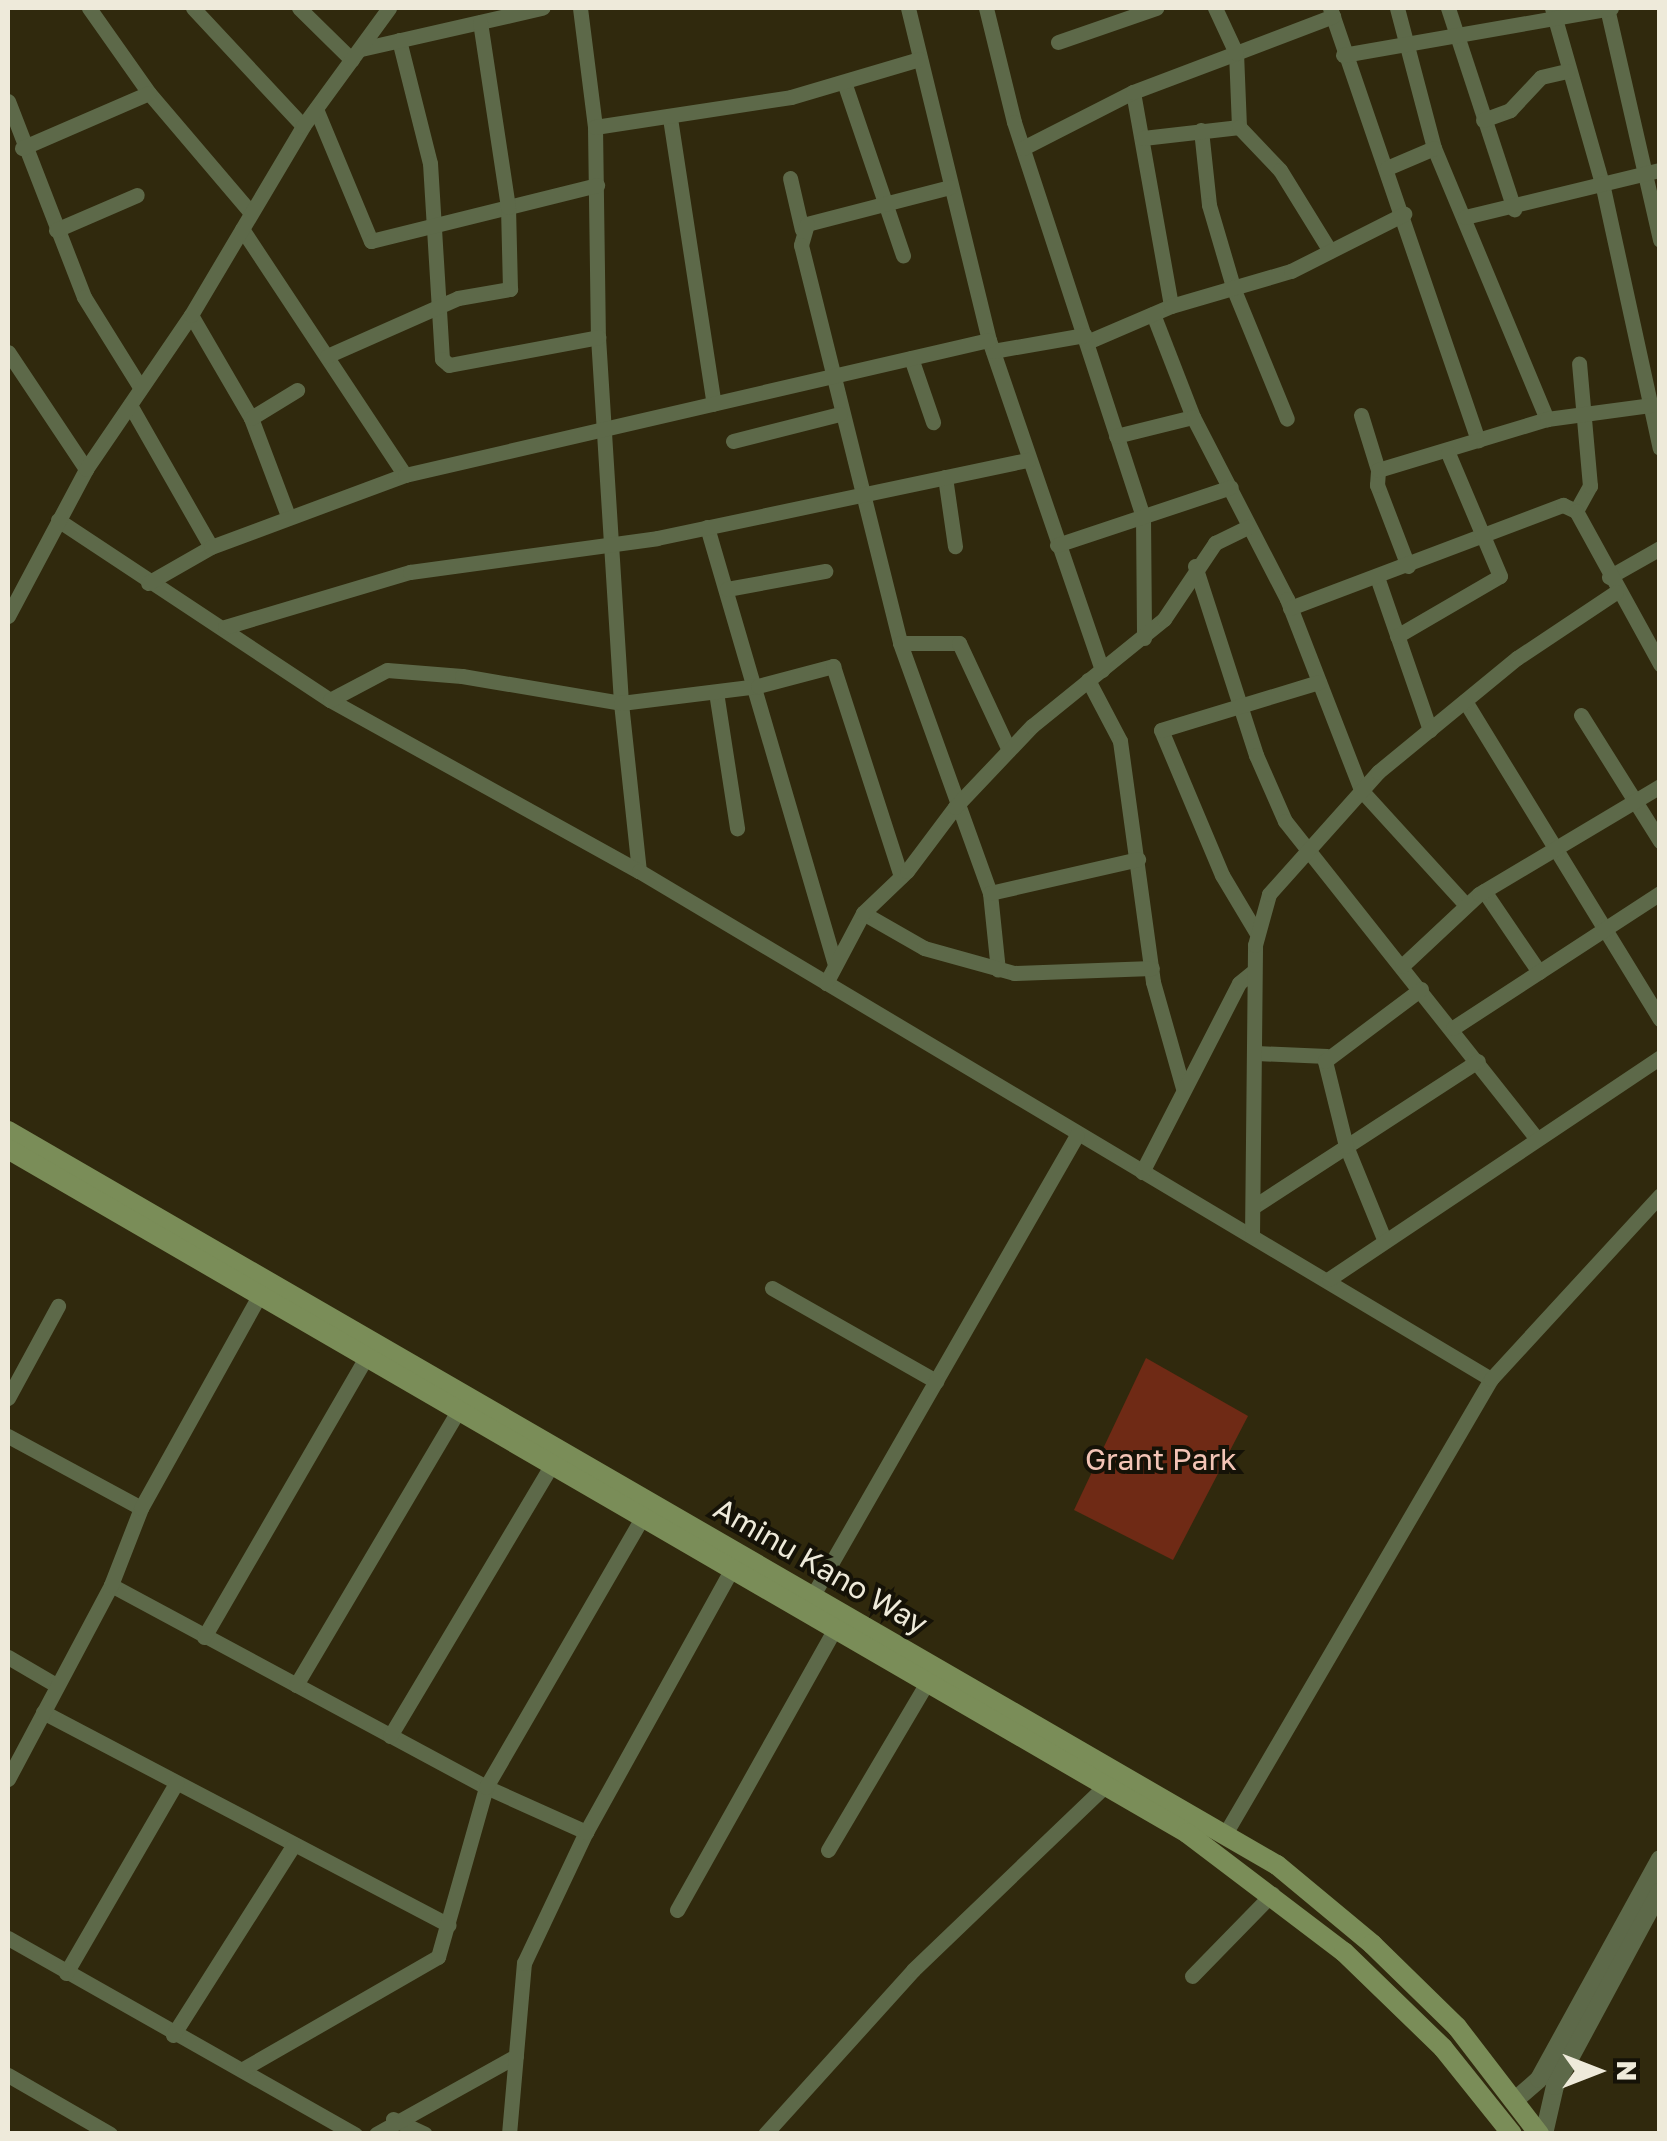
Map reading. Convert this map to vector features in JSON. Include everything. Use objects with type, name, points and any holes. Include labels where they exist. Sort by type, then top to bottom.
[{"type":"main road","name":"Aminu Kano Way","points":[[8,1131],[809,1602],[1225,1834],[1303,1885],[1456,2027],[1542,2134]]},
{"type":"main road","name":"Aminu Kano Way","points":[[8,1149],[732,1569],[809,1602],[835,1628],[1187,1833],[1279,1900],[1444,2048],[1512,2134]]},
{"type":"main road","points":[[1279,1900],[1303,1885]]},
{"type":"street","points":[[89,8],[149,93],[251,213]]},
{"type":"street","points":[[193,8],[303,126]]},
{"type":"street","points":[[299,8],[357,54]]},
{"type":"street","points":[[357,54],[398,40],[542,8]]},
{"type":"street","points":[[580,8],[594,128],[598,337],[621,704],[639,870]]},
{"type":"street","points":[[908,8],[991,345],[1102,670]]},
{"type":"street","points":[[986,8],[1023,148],[1144,516],[1144,638]]},
{"type":"street","points":[[1058,42],[1156,8]]},
{"type":"street","points":[[1216,8],[1236,53],[1239,127],[1280,170],[1330,251]]},
{"type":"street","points":[[1397,8],[1434,148],[1546,419]]},
{"type":"street","points":[[1448,8],[1514,209]]},
{"type":"street","points":[[1343,55],[1553,12],[1608,8],[1653,172],[1660,240]]},
{"type":"street","points":[[8,616],[86,469],[191,315],[303,126],[357,54],[381,11]]},
{"type":"street","points":[[1023,148],[1133,92],[1331,12],[1343,55],[1404,214],[1433,322],[1478,440]]},
{"type":"street","points":[[1553,12],[1602,183],[1660,448]]},
{"type":"street","points":[[327,356],[438,312],[458,298],[510,289],[508,207],[480,22]]},
{"type":"street","points":[[398,40],[422,118],[442,359],[449,365],[598,337]]},
{"type":"street","points":[[594,128],[670,118],[844,85],[920,59]]},
{"type":"street","points":[[1483,120],[1510,110],[1541,77],[1568,71]]},
{"type":"street","points":[[844,85],[903,255]]},
{"type":"street","points":[[1133,92],[1143,138],[1150,214],[1172,306]]},
{"type":"street","points":[[22,148],[149,93]]},
{"type":"street","points":[[8,101],[22,148],[84,297],[140,387]]},
{"type":"street","points":[[316,109],[368,238],[597,185]]},
{"type":"street","points":[[670,118],[714,404]]},
{"type":"street","points":[[1143,138],[1239,127]]},
{"type":"street","points":[[1201,130],[1208,205],[1234,290],[1287,418]]},
{"type":"street","points":[[1386,168],[1434,148]]},
{"type":"street","points":[[1465,217],[1514,209],[1653,172]]},
{"type":"street","points":[[790,178],[831,376],[900,643],[955,806],[990,893],[998,970]]},
{"type":"street","points":[[802,230],[884,202],[950,187]]},
{"type":"street","points":[[56,230],[137,195]]},
{"type":"street","points":[[148,583],[211,547],[405,474],[911,358],[991,345],[1086,339],[1172,306],[1234,290],[1330,251],[1404,214]]},
{"type":"street","points":[[242,229],[405,474]]},
{"type":"street","points":[[1154,314],[1192,416],[1290,608],[1361,790],[1466,905]]},
{"type":"street","points":[[191,315],[251,418],[288,516]]},
{"type":"street","points":[[8,352],[86,469]]},
{"type":"street","points":[[911,358],[932,422]]},
{"type":"street","points":[[1576,511],[1590,486],[1579,363]]},
{"type":"street","points":[[251,418],[297,390]]},
{"type":"street","points":[[130,405],[211,547]]},
{"type":"street","points":[[1378,470],[1448,452],[1546,419],[1650,405]]},
{"type":"street","points":[[733,441],[840,414]]},
{"type":"street","points":[[1361,415],[1378,470],[1377,486],[1408,566]]},
{"type":"street","points":[[1116,436],[1192,416]]},
{"type":"street","points":[[1397,636],[1500,576],[1448,452]]},
{"type":"street","points":[[224,626],[410,572],[707,527],[1028,460]]},
{"type":"street","points":[[945,477],[955,546]]},
{"type":"street","points":[[1057,545],[1231,487]]},
{"type":"street","points":[[1290,608],[1547,510],[1576,511]]},
{"type":"street","points":[[1576,511],[1612,584],[1660,664]]},
{"type":"street","points":[[58,520],[148,583],[224,626],[330,700],[639,870],[1077,1135],[1329,1279],[1492,1379]]},
{"type":"street","points":[[707,527],[758,686],[836,965]]},
{"type":"street","points":[[826,983],[863,913],[902,876],[955,806],[1009,750],[1170,612],[1196,566],[1215,543],[1248,527]]},
{"type":"street","points":[[1252,1236],[1254,972],[1256,932],[1269,894],[1361,790],[1465,701],[1660,548]]},
{"type":"street","points":[[1196,566],[1270,792],[1304,850],[1453,1028],[1536,1136]]},
{"type":"street","points":[[727,588],[825,571]]},
{"type":"street","points":[[1377,577],[1430,730]]},
{"type":"street","points":[[8,580],[18,596]]},
{"type":"street","points":[[900,643],[959,643],[1009,750]]},
{"type":"street","points":[[330,700],[388,670],[621,704],[758,686],[815,666],[838,669],[902,876]]},
{"type":"street","points":[[1088,680],[1120,741],[1152,968],[1183,1088]]},
{"type":"street","points":[[1256,932],[1222,875],[1161,735],[1164,726],[1319,682]]},
{"type":"street","points":[[716,692],[737,828]]},
{"type":"street","points":[[1465,701],[1551,847],[1660,1019]]},
{"type":"street","points":[[1581,715],[1660,841]]},
{"type":"street","points":[[1402,966],[1484,891],[1551,847],[1660,786]]},
{"type":"street","points":[[990,893],[1138,859]]},
{"type":"street","points":[[1484,891],[1539,972]]},
{"type":"street","points":[[1453,1028],[1660,893]]},
{"type":"street","points":[[863,913],[924,948],[998,970],[1152,968]]},
{"type":"street","points":[[1142,1172],[1239,983],[1254,972]]},
{"type":"street","points":[[1256,1053],[1328,1056],[1421,989]]},
{"type":"street","points":[[1328,1056],[1327,1085],[1346,1146],[1384,1239]]},
{"type":"street","points":[[1329,1279],[1536,1136],[1660,1058]]},
{"type":"street","points":[[1252,1207],[1478,1061]]},
{"type":"street","points":[[809,1602],[1077,1135]]},
{"type":"street","points":[[1225,1834],[1492,1379],[1660,1195]]},
{"type":"street","points":[[772,1288],[936,1381]]},
{"type":"street","points":[[8,1779],[112,1585],[141,1508],[260,1294]]},
{"type":"street","points":[[8,1398],[58,1306]]},
{"type":"street","points":[[204,1637],[367,1356]]},
{"type":"street","points":[[296,1685],[459,1409]]},
{"type":"street","points":[[8,1436],[141,1508]]},
{"type":"street","points":[[390,1736],[552,1463]]},
{"type":"street","points":[[242,2070],[438,1957],[486,1787],[644,1516]]},
{"type":"street","points":[[509,2134],[520,1973],[586,1832],[732,1569]]},
{"type":"street","points":[[112,1585],[486,1787],[586,1832]]},
{"type":"street","points":[[677,1910],[835,1628]]},
{"type":"street","points":[[8,1657],[56,1685]]},
{"type":"street","points":[[828,1850],[928,1681]]},
{"type":"street","points":[[43,1712],[293,1846],[450,1924]]},
{"type":"street","points":[[66,1973],[176,1783]]},
{"type":"street","points":[[765,2134],[913,1970],[1104,1787]]},
{"type":"street","points":[[173,2035],[293,1846]]},
{"type":"street","points":[[1514,2100],[1539,2079],[1660,1859]]},
{"type":"street","points":[[1542,2134],[1555,2086],[1660,1891]]},
{"type":"street","points":[[1192,1976],[1279,1900]]},
{"type":"street","points":[[8,1938],[173,2035],[355,2134]]},
{"type":"street","points":[[376,2134],[393,2119],[516,2056]]},
{"type":"street","points":[[9,2079],[109,2133]]},
{"type":"street","points":[[393,2119],[425,2134]]},
{"type":"green space","name":"Grant Park","points":[[1146,1358],[1248,1416],[1173,1560],[1074,1510]]}]
